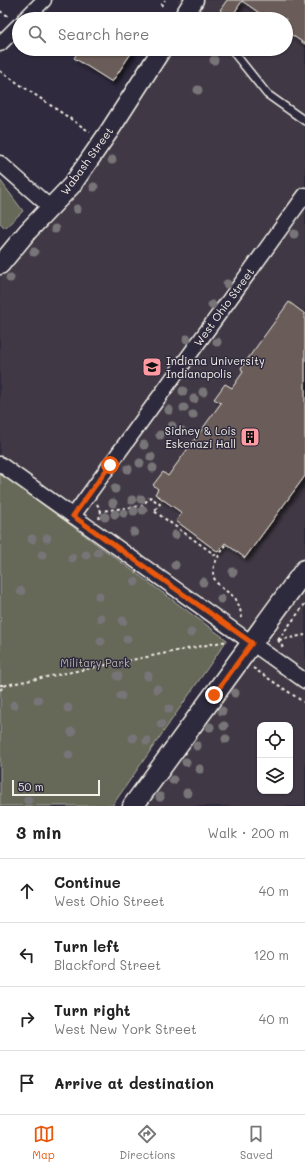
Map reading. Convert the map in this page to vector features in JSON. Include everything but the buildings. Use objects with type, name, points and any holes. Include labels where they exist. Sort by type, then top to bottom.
[{"type":"main road","points":[[133,806],[305,570]]},
{"type":"street","points":[[32,12],[44,0]]},
{"type":"street","points":[[186,12],[194,0]]},
{"type":"street","points":[[0,44],[12,32]]},
{"type":"street","name":"Wabash Street","points":[[0,265],[28,231],[72,184],[99,147],[158,56]]},
{"type":"street","points":[[0,163],[51,208]]},
{"type":"street","name":"West Ohio Street","points":[[73,516],[305,195]]},
{"type":"street","points":[[0,464],[305,681]]},
{"type":"lane","points":[[237,56],[267,94],[305,121]]},
{"type":"path","points":[[161,6],[165,0]]},
{"type":"path","points":[[0,71],[91,132]]},
{"type":"path","points":[[94,502],[101,511],[142,506],[150,497],[160,504],[154,511],[218,556]]},
{"type":"path","points":[[226,544],[215,561],[212,572],[214,579],[220,587],[235,599],[242,619]]},
{"type":"path","points":[[278,640],[305,604]]},
{"type":"path","points":[[278,640],[305,635]]},
{"type":"path","points":[[278,640],[284,649]]},
{"type":"path","points":[[0,685],[227,641]]},
{"type":"path","points":[[252,667],[305,703]]},
{"type":"path","points":[[256,670],[263,668]]},
{"type":"path","points":[[0,690],[6,685]]},
{"type":"shaded area","name":"Indiana University Indianapolis","points":[[176,0],[305,0],[305,806],[135,806],[252,643],[0,464],[0,269],[155,56],[293,56],[293,12],[186,12],[189,8]]},
{"type":"green space","points":[[0,180],[23,211],[5,228],[0,223]]},
{"type":"green space","name":"Military Park","points":[[0,473],[227,640],[112,806],[0,806]]},
{"type":"place","name":"Indiana University Indianapolis","points":[[152,367]]},
{"type":"place","name":"Sidney & Lois Eskenazi Hall","points":[[250,437]]},
{"type":"route","points":[[110,465],[73,516],[252,643],[214,695]]}]
